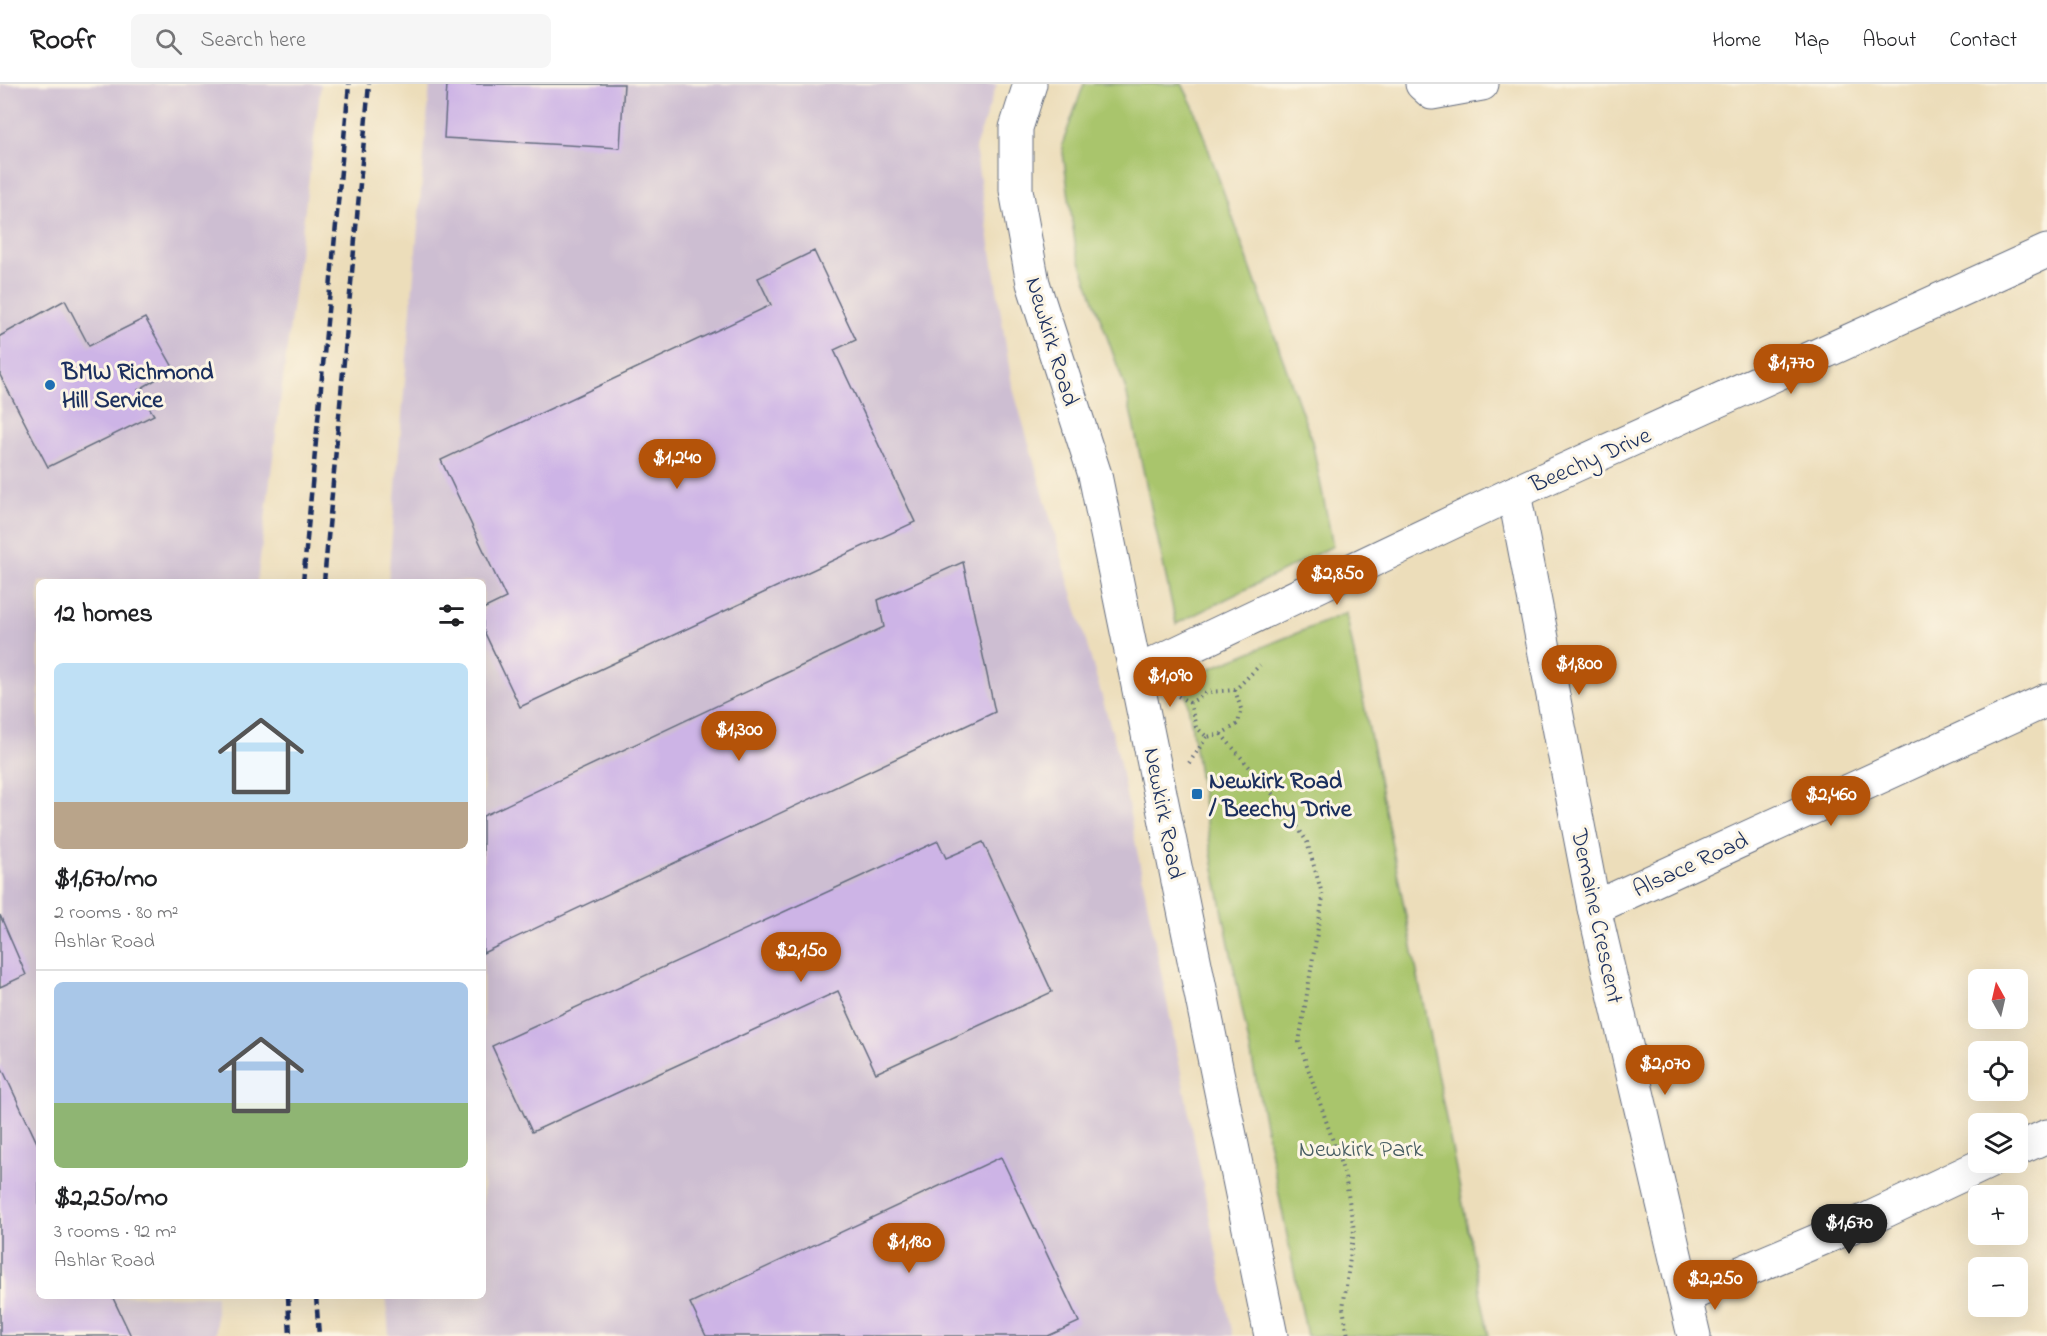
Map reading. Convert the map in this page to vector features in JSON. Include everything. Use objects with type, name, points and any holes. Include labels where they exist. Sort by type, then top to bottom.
[{"type":"street","name":"Newkirk Road","points":[[1030,84],[1016,128],[1016,190],[1033,283],[1095,475],[1271,1336]]},
{"type":"street","points":[[1422,84],[1432,93],[1482,84]]},
{"type":"street","name":"Beechy Drive","points":[[1137,672],[1514,493],[2047,251]]},
{"type":"street","name":"Demaine Crescent","points":[[1514,493],[1594,908],[1694,1336]]},
{"type":"street","name":"Alsace Road","points":[[1594,908],[2047,699]]},
{"type":"street","points":[[2028,1145],[2047,1136]]},
{"type":"street","points":[[1686,1296],[1864,1221],[1968,1172]]},
{"type":"path","points":[[1190,703],[1208,692],[1235,690],[1260,665]]},
{"type":"path","points":[[1169,691],[1190,703],[1196,727],[1207,736],[1221,734],[1238,724],[1241,709],[1235,690]]},
{"type":"path","points":[[1221,734],[1288,812],[1307,842],[1323,897],[1299,1042],[1345,1176],[1349,1198],[1354,1230],[1343,1308],[1348,1336]]},
{"type":"shaded area","points":[[0,84],[321,84],[257,579],[36,579],[36,1299],[216,1299],[216,1336],[0,1336]]},
{"type":"shaded area","points":[[430,84],[997,84],[975,148],[1012,385],[1117,749],[1233,1336],[389,1336],[386,1299],[486,1299],[486,579],[388,579]]},
{"type":"green space","points":[[1084,84],[1182,84],[1193,106],[1312,441],[1333,546],[1176,624],[1126,390],[1076,250],[1062,145]]},
{"type":"green space","name":"Newkirk Park","points":[[1346,613],[1489,1336],[1307,1336],[1213,863],[1184,679]]},
{"type":"building","points":[[447,84],[624,84],[620,148],[444,138]]},
{"type":"building","points":[[814,251],[856,340],[834,350],[915,522],[520,707],[486,635],[486,608],[506,598],[441,460],[771,305],[758,278]]},
{"type":"building","points":[[65,300],[89,346],[145,318],[174,369],[138,390],[154,415],[48,467],[0,375],[0,336]]},
{"type":"building","points":[[963,562],[995,712],[486,952],[486,815],[884,627],[878,600]]},
{"type":"building","points":[[938,841],[946,858],[983,842],[1052,992],[876,1073],[838,991],[532,1132],[492,1046]]},
{"type":"building","points":[[0,915],[26,975],[0,987]]},
{"type":"building","points":[[0,1064],[36,1141],[36,1299],[113,1299],[131,1336],[0,1336]]},
{"type":"building","points":[[1001,1157],[1079,1322],[1048,1336],[706,1336],[690,1303]]},
{"type":"railway","points":[[303,579],[349,84]]},
{"type":"railway","points":[[324,579],[369,84]]},
{"type":"railway","points":[[288,1299],[290,1336]]},
{"type":"railway","points":[[316,1299],[319,1336]]},
{"type":"place","name":"BMW Richmond Hill Service","points":[[50,385]]},
{"type":"place","name":"Newkirk Road / Beechy Drive","points":[[1197,794]]}]
